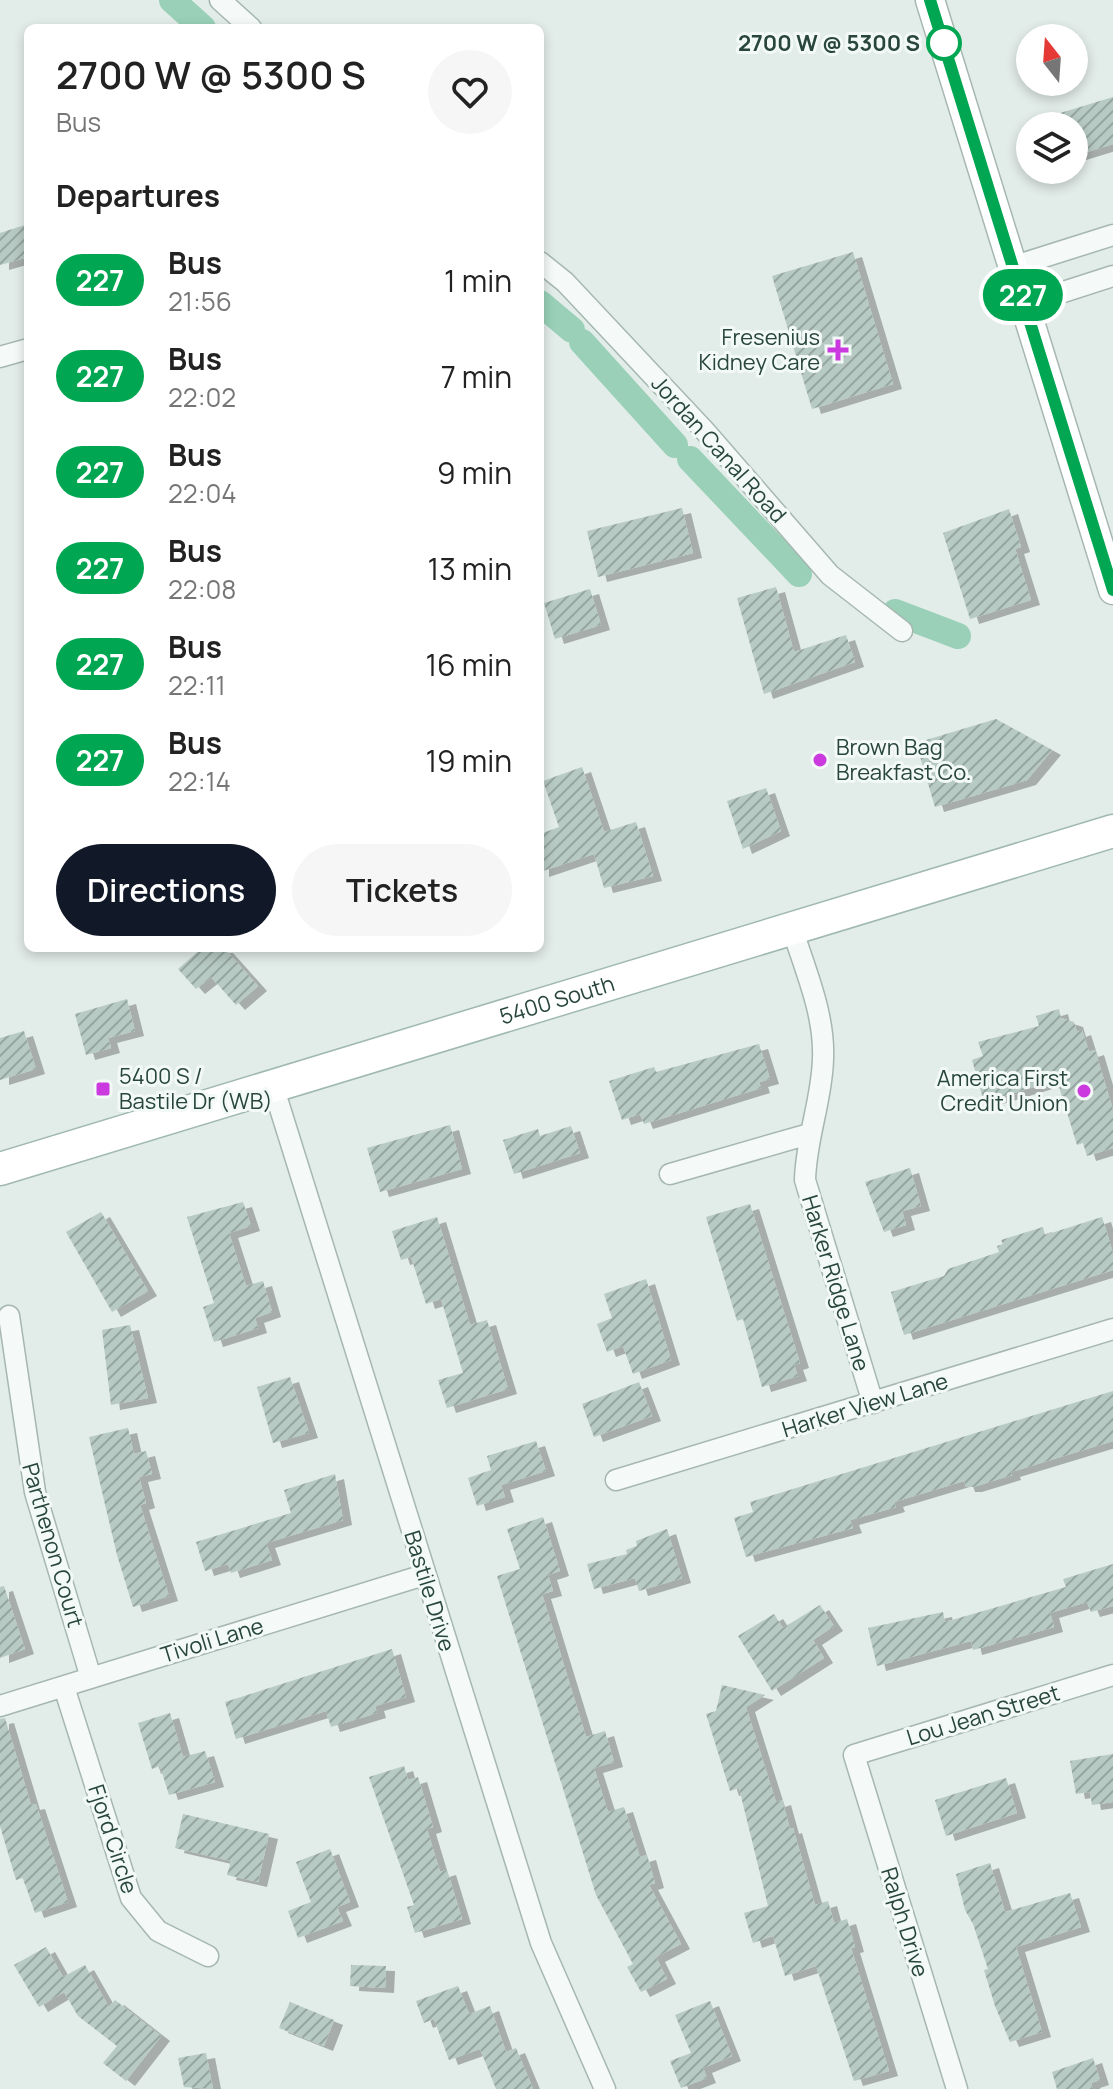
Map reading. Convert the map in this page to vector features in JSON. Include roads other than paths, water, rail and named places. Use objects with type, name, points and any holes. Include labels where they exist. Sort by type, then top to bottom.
[{"type":"main road","points":[[930,0],[1113,590]]},
{"type":"main road","name":"5400 South","points":[[0,1169],[1113,831]]},
{"type":"street","points":[[220,0],[247,24]]},
{"type":"street","points":[[1015,266],[1113,235]]},
{"type":"street","name":"Jordan Canal Road","points":[[544,265],[565,282],[704,430],[830,575],[902,631]]},
{"type":"street","points":[[1026,304],[1113,276]]},
{"type":"street","points":[[0,357],[24,350]]},
{"type":"street","name":"Harker Ridge Lane","points":[[792,928],[822,1028],[820,1087],[809,1134],[805,1180],[873,1403]]},
{"type":"street","name":"Bastile Drive","points":[[273,1086],[541,1943],[605,2089]]},
{"type":"street","points":[[670,1174],[809,1134]]},
{"type":"street","name":"Parthenon Court","points":[[9,1316],[35,1492],[91,1678]]},
{"type":"street","name":"Harker View Lane","points":[[616,1480],[1113,1329]]},
{"type":"street","name":"Tivoli Lane","points":[[0,1706],[424,1575]]},
{"type":"street","name":"Lou Jean Street","points":[[854,1755],[1113,1675]]},
{"type":"street","name":"Fjord Circle","points":[[64,1687],[131,1898],[158,1931],[208,1956]]},
{"type":"street","name":"Ralph Drive","points":[[854,1755],[957,2089]]},
{"type":"waterway","points":[[172,0],[199,24]]},
{"type":"waterway","points":[[544,306],[572,330]]},
{"type":"waterway","points":[[582,342],[675,445]]},
{"type":"waterway","points":[[690,459],[799,574]]},
{"type":"waterway","points":[[895,612],[958,636]]},
{"type":"place","name":"2700 W @ 5300 S","points":[[944,43]]},
{"type":"place","name":"Fresenius Kidney Care","points":[[838,350]]},
{"type":"place","name":"Brown Bag Breakfast Co.","points":[[820,760]]},
{"type":"place","name":"5400 S / Bastile Dr (WB)","points":[[103,1089]]},
{"type":"place","name":"America First Credit Union","points":[[1084,1091]]}]
